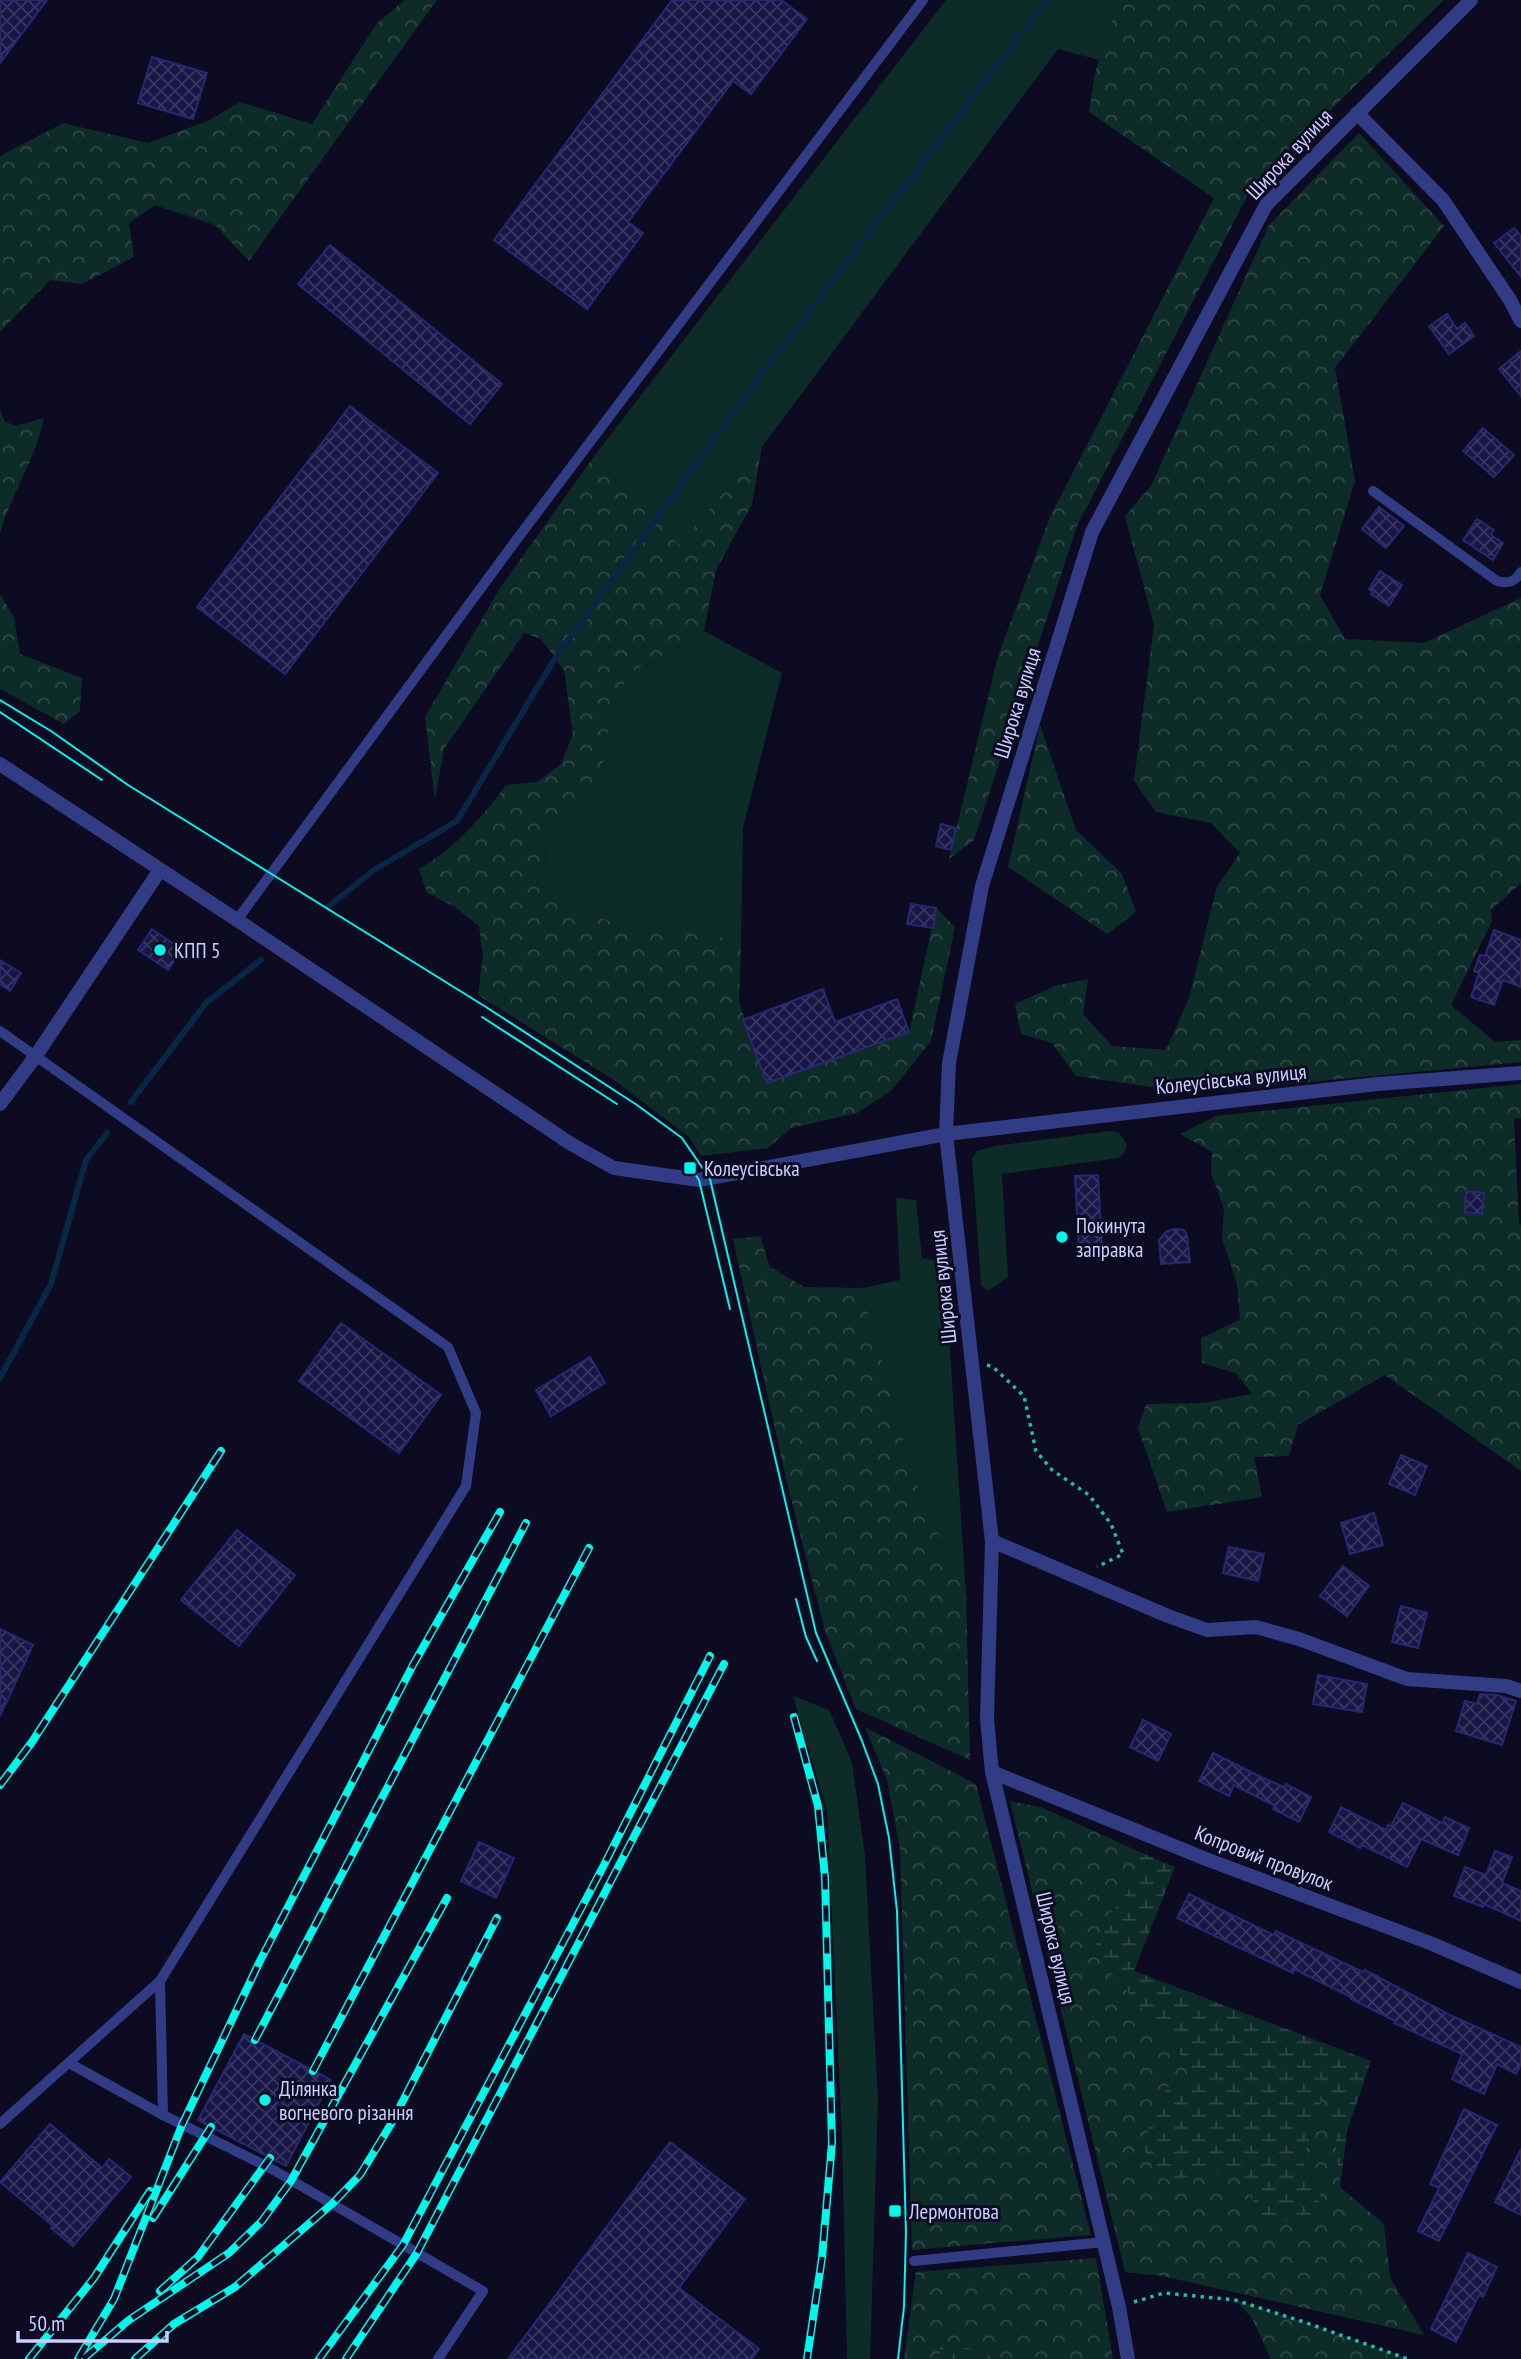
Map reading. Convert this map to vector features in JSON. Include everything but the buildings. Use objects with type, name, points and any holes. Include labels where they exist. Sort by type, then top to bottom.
[{"type":"street","name":"Широка вулиця","points":[[1128,2359],[1104,2242],[992,1772],[987,1718],[992,1541],[946,1134],[949,1063],[982,886],[1092,532],[1266,205],[1471,0]]},
{"type":"street","points":[[1357,113],[1443,200],[1510,300],[1521,321]]},
{"type":"street","name":"Колеусівська вулиця","points":[[0,764],[571,1144],[614,1168],[699,1180],[946,1134],[1363,1086],[1521,1073]]},
{"type":"street","points":[[0,1104],[160,870]]},
{"type":"street","points":[[992,1541],[1207,1630],[1256,1627],[1299,1639],[1407,1679],[1506,1686],[1521,1690]]},
{"type":"street","name":"Копровий провулок","points":[[992,1772],[1206,1859],[1430,1943],[1521,1982]]},
{"type":"lane","points":[[237,920],[526,528],[923,0]]},
{"type":"lane","points":[[1373,491],[1497,581],[1506,584],[1517,579],[1521,572]]},
{"type":"lane","points":[[0,1031],[448,1347],[476,1412],[466,1486],[160,1981],[0,2124]]},
{"type":"lane","points":[[160,1981],[163,2115]]},
{"type":"lane","points":[[69,2063],[163,2115],[270,2168],[483,2291],[438,2359]]},
{"type":"lane","points":[[914,2261],[1104,2242]]},
{"type":"path","points":[[972,1358],[993,1367],[1024,1396],[1036,1451],[1052,1470],[1089,1495],[1111,1524],[1123,1554],[1077,1577]]},
{"type":"path","points":[[1119,2307],[1164,2293],[1235,2300],[1408,2359]]},
{"type":"green space","points":[[405,0],[437,0],[249,261],[215,225],[155,205],[129,223],[134,257],[82,284],[50,280],[0,332],[0,156],[63,123],[148,143],[208,121],[240,102],[312,124],[377,23]]},
{"type":"green space","points":[[946,0],[1118,0],[1099,60],[1058,49],[762,447],[679,546],[598,451]]},
{"type":"green space","points":[[1118,0],[1444,0],[1253,185],[1077,526],[974,840],[949,859],[998,656],[1050,517],[1214,198],[1089,112],[1095,73]]},
{"type":"green space","points":[[1359,133],[1444,226],[1335,368],[1355,481],[1320,595],[1345,639],[1424,643],[1521,598],[1521,883],[1491,910],[1492,921],[1451,1005],[1495,1042],[1521,1040],[1521,1062],[1193,1093],[1076,1076],[1052,1043],[1021,1034],[1015,1004],[1058,985],[1088,979],[1083,1014],[1112,1046],[1166,1050],[1189,998],[1217,887],[1240,853],[1211,823],[1156,812],[1134,781],[1154,625],[1125,516],[1151,486],[1269,225]]},
{"type":"green space","points":[[0,409],[4,421],[16,426],[44,418],[0,533]]},
{"type":"green space","points":[[762,447],[752,504],[716,570],[704,631],[680,650],[630,672],[612,712],[600,779],[545,829],[546,881],[572,905],[644,936],[687,925],[741,944],[739,1002],[767,1083],[909,1032],[936,908],[955,927],[931,1041],[891,1091],[857,1113],[791,1128],[768,1148],[701,1156],[689,1137],[614,1080],[478,995],[483,956],[479,926],[455,907],[427,893],[419,869],[467,832],[506,785],[537,782],[561,764],[573,734],[564,670],[541,639],[524,633],[444,749],[435,799],[425,717],[500,588],[598,451],[679,545]]},
{"type":"green space","points":[[0,594],[14,617],[20,654],[82,678],[80,711],[64,724],[0,689]]},
{"type":"green space","points":[[704,631],[782,673],[743,828],[741,944],[687,925],[644,936],[572,905],[546,881],[545,829],[600,778],[612,712],[630,672],[680,650]]},
{"type":"green space","points":[[1040,725],[1076,830],[1122,874],[1136,912],[1107,934],[1008,867]]},
{"type":"green space","points":[[1521,1084],[1521,1118],[1514,1119],[1521,1225],[1521,1471],[1385,1375],[1298,1425],[1289,1456],[1254,1457],[1262,1497],[1167,1512],[1138,1428],[1146,1404],[1203,1403],[1252,1394],[1236,1373],[1202,1363],[1201,1338],[1240,1320],[1237,1284],[1222,1238],[1224,1209],[1211,1173],[1212,1152],[1180,1134],[1216,1116]]},
{"type":"green space","points":[[1110,1131],[1121,1135],[1127,1146],[1118,1158],[1002,1174],[1008,1277],[988,1291],[981,1285],[972,1158],[977,1151],[994,1146]]},
{"type":"green space","points":[[896,1198],[916,1200],[922,1258],[944,1262],[966,1593],[912,1473],[862,1288],[900,1280]]},
{"type":"green space","points":[[760,1236],[770,1267],[804,1287],[862,1288],[912,1473],[966,1593],[970,1760],[856,1709],[825,1631],[786,1479],[733,1239]]},
{"type":"green space","points":[[793,1696],[829,1710],[852,1762],[865,1856],[878,2100],[870,2359],[847,2359],[842,2137],[827,1811]]},
{"type":"green space","points":[[865,1727],[976,1784],[1091,2235],[912,2250],[900,1849],[887,1780]]},
{"type":"green space","points":[[1010,1801],[1041,1807],[1140,1852],[1135,1882],[1111,1912],[1096,1944],[1171,2041],[1195,2077],[1167,2088],[1150,2115],[1170,2182],[1206,2171],[1242,2171],[1250,2196],[1321,2196],[1302,2161],[1324,2091],[1334,2125],[1340,2187],[1384,2224],[1390,2277],[1424,2335],[1162,2276],[1125,2272]]},
{"type":"green space","points":[[1140,1852],[1175,1867],[1134,1971],[1371,2061],[1347,2131],[1340,2187],[1334,2125],[1324,2093],[1302,2161],[1321,2196],[1309,2222],[1263,2218],[1250,2196],[1242,2171],[1206,2171],[1170,2182],[1145,2152],[1150,2115],[1167,2088],[1195,2077],[1171,2041],[1112,1974],[1096,1944],[1111,1912],[1135,1882]]},
{"type":"green space","points":[[1096,2258],[1113,2359],[999,2359],[942,2340],[939,2359],[904,2359],[916,2272]]},
{"type":"green space","points":[[1235,2300],[1408,2359],[1271,2359],[1252,2318]]},
{"type":"green space","points":[[941,2339],[999,2359],[939,2359]]},
{"type":"waterway","points":[[328,907],[374,870],[457,821],[554,660],[766,368],[1047,0]]},
{"type":"waterway","points":[[131,1102],[206,1003],[261,960]]},
{"type":"waterway","points":[[0,1378],[51,1284],[86,1160],[107,1133]]},
{"type":"tram line","points":[[0,700],[51,731],[128,785],[486,1007],[637,1105],[682,1138],[710,1179],[816,1633],[878,1784],[889,1838],[897,1911],[906,2232],[904,2307],[898,2359]]},
{"type":"tram line","points":[[0,712],[102,780]]},
{"type":"tram line","points":[[482,1017],[617,1104]]},
{"type":"tram line","points":[[689,1165],[699,1180],[730,1309]]},
{"type":"tram line","points":[[796,1599],[806,1637],[817,1661]]},
{"type":"railway","points":[[0,1785],[32,1742],[221,1451]]},
{"type":"railway","points":[[78,2359],[114,2299],[182,2125],[260,1961],[413,1665],[500,1512]]},
{"type":"railway","points":[[255,2040],[526,1523]]},
{"type":"railway","points":[[313,2071],[589,1548]]},
{"type":"railway","points":[[319,2359],[403,2245],[603,1867],[710,1656]]},
{"type":"railway","points":[[346,2359],[417,2253],[724,1664]]},
{"type":"railway","points":[[794,1717],[818,1806],[825,1877],[832,2143],[822,2258],[807,2359]]},
{"type":"railway","points":[[83,2359],[129,2320],[229,2253],[262,2221],[291,2181],[447,1898]]},
{"type":"railway","points":[[135,2359],[174,2324],[235,2287],[332,2204],[360,2175],[391,2124],[497,1918]]},
{"type":"railway","points":[[153,2218],[211,2127]]},
{"type":"railway","points":[[160,2291],[198,2257],[270,2158]]},
{"type":"railway","points":[[29,2359],[94,2278],[150,2191]]},
{"type":"place","name":"КПП 5","points":[[160,950]]},
{"type":"place","name":"Колеусівська","points":[[690,1168]]},
{"type":"place","name":"Покинута заправка","points":[[1062,1237]]},
{"type":"place","name":"Ділянка вогневого різання","points":[[265,2100]]},
{"type":"place","name":"Лермонтова","points":[[895,2211]]}]
